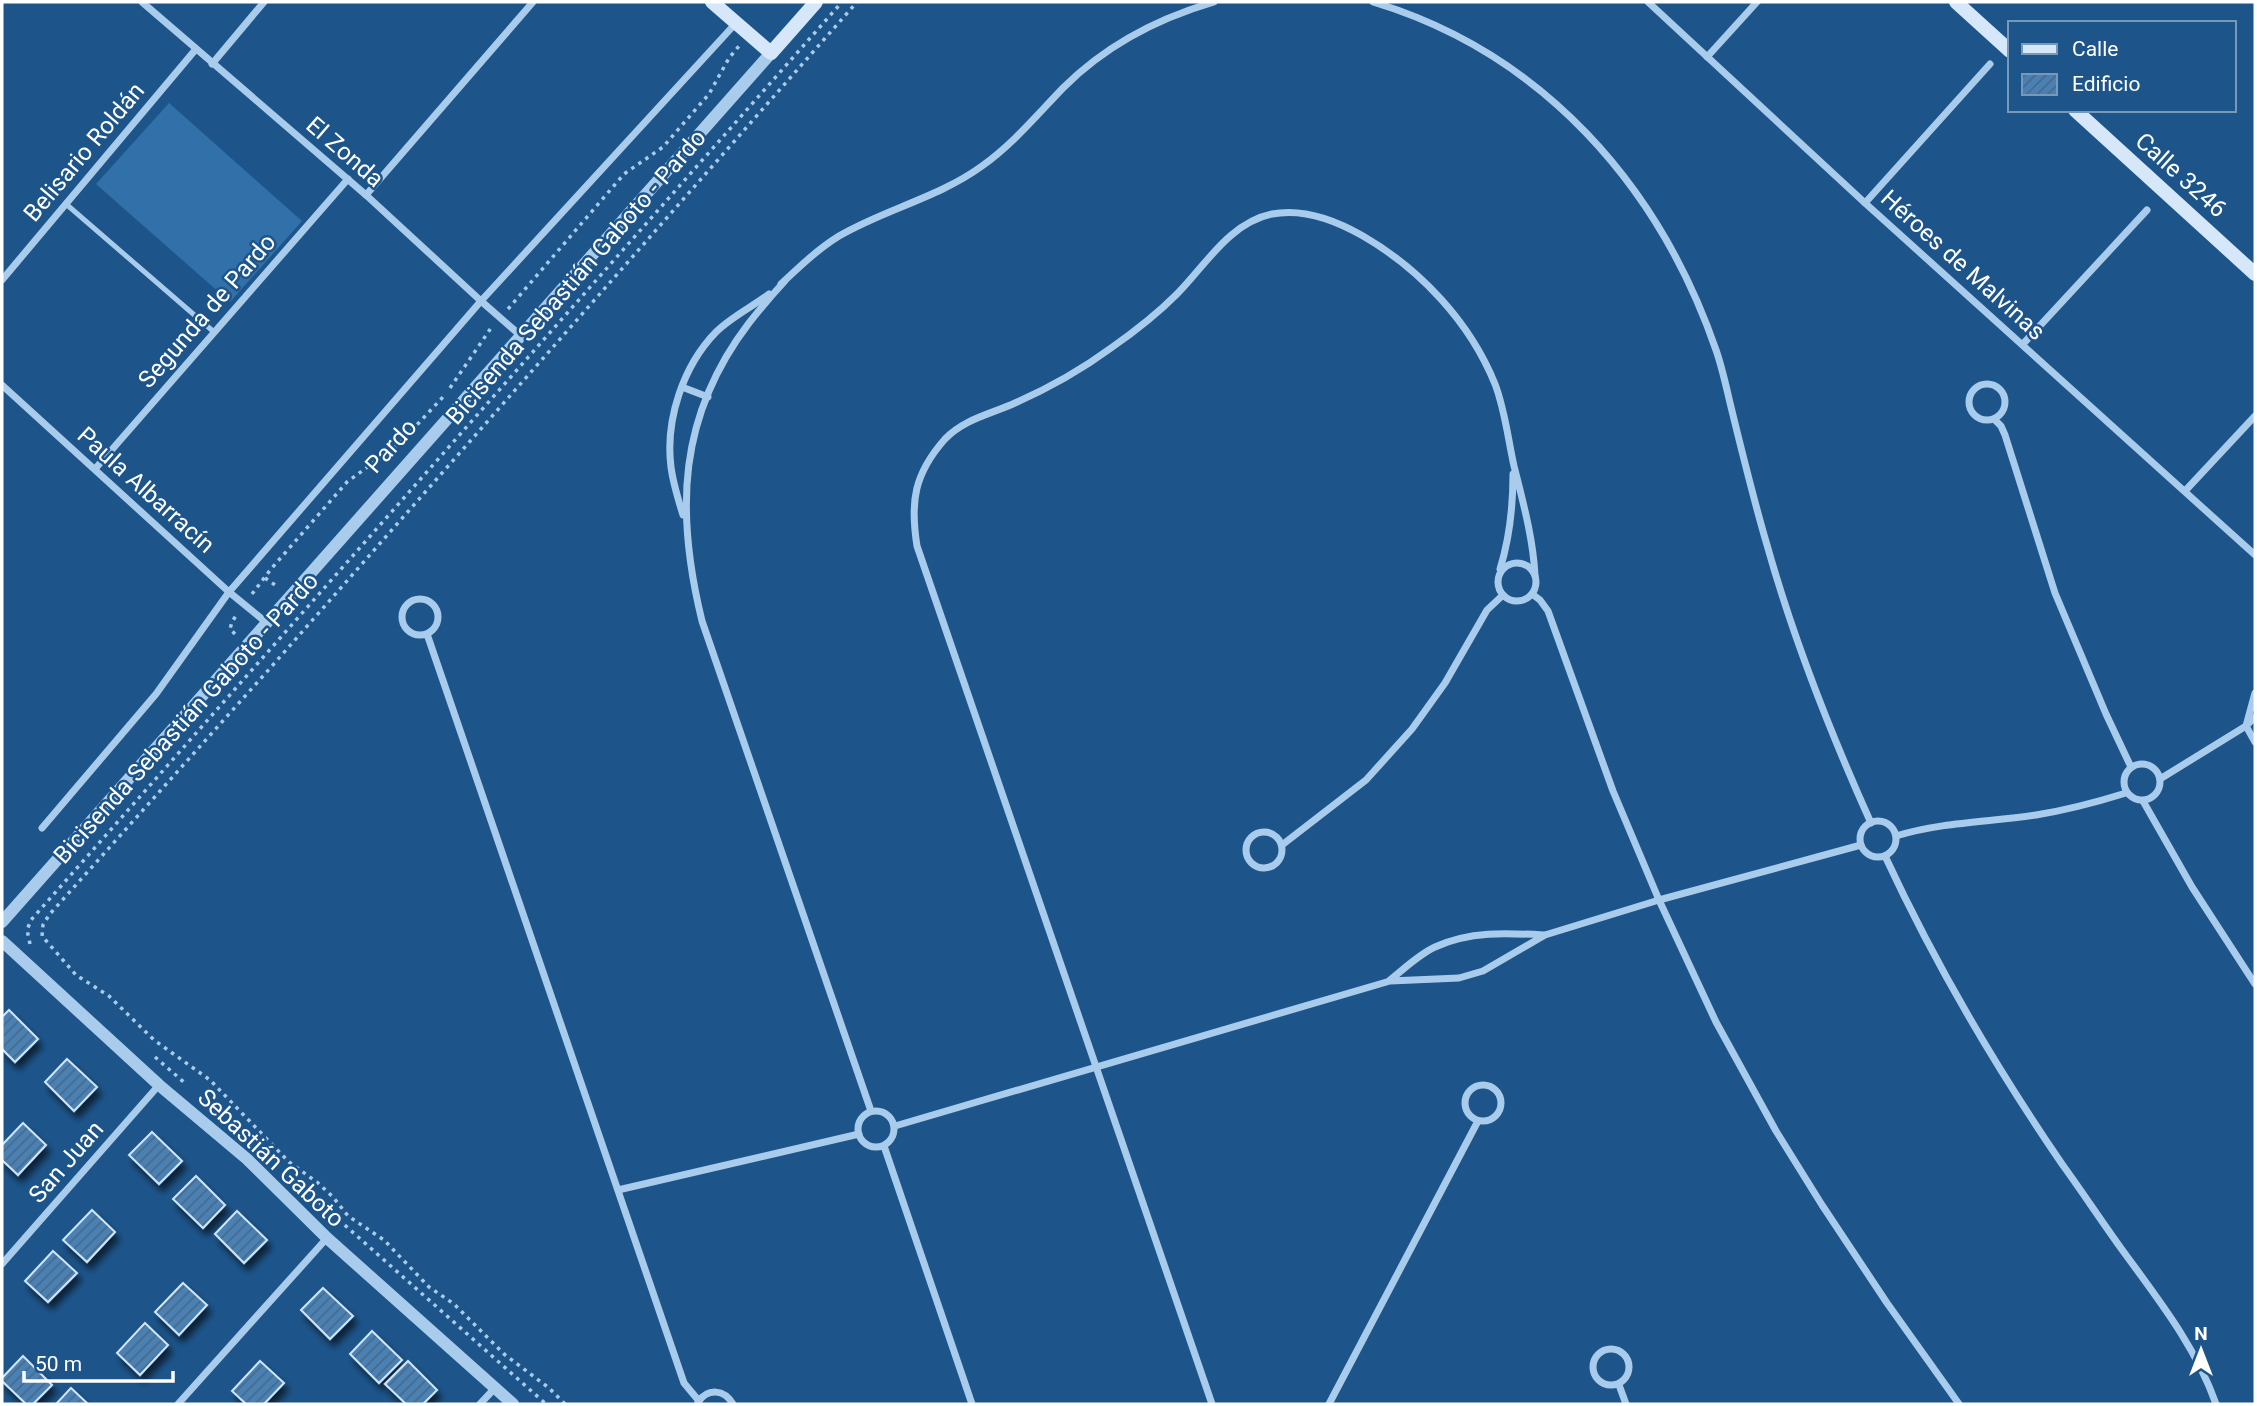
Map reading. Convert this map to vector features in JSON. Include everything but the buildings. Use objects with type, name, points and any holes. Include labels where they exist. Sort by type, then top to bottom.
[{"type":"main road","points":[[712,2],[771,52]]},
{"type":"main road","name":"Pardo","points":[[771,52],[816,2]]},
{"type":"main road","points":[[1956,2],[2008,49]]},
{"type":"main road","name":"Calle 3246","points":[[2077,112],[2255,274]]},
{"type":"street","name":"El Zonda","points":[[142,2],[348,179],[520,335]]},
{"type":"street","points":[[212,64],[264,2]]},
{"type":"street","points":[[366,195],[533,2]]},
{"type":"street","points":[[871,1111],[702,621],[685,524],[671,468],[670,438],[676,406],[686,376],[717,331],[784,282],[838,237],[866,222],[928,197],[982,166],[1008,145],[1082,70],[1115,44],[1186,10],[1214,2]]},
{"type":"street","points":[[1373,2],[1404,11],[1441,27],[1476,45],[1516,71],[1550,98],[1617,166],[1658,225],[1697,299],[1717,354],[1788,617],[1824,717],[1871,823]]},
{"type":"street","name":"Héroes de Malvinas","points":[[1648,2],[1865,203],[2255,555]]},
{"type":"street","points":[[1707,57],[1757,2]]},
{"type":"street","name":"Pardo","points":[[42,828],[156,694],[229,592],[481,301],[736,23]]},
{"type":"street","name":"Belisario Roldán","points":[[2,280],[195,49]]},
{"type":"street","name":"Pardo","points":[[2,922],[771,52]]},
{"type":"street","points":[[1865,203],[1990,64]]},
{"type":"street","name":"Segunda de Pardo","points":[[95,469],[348,179]]},
{"type":"street","points":[[2023,344],[2147,210]]},
{"type":"street","points":[[1212,1404],[917,546],[913,520],[914,492],[921,474],[934,454],[957,428],[1051,386],[1111,348],[1176,295],[1218,247],[1236,232],[1258,219],[1274,214],[1296,213],[1319,217],[1379,245],[1443,302],[1474,343],[1495,385],[1503,409],[1534,549],[1536,584],[1532,594],[1517,601],[1511,601],[1503,595],[1497,586],[1510,534],[1513,459]]},
{"type":"street","points":[[685,524],[686,479],[695,432],[708,397],[748,324],[784,282]]},
{"type":"street","name":"Paula Albarracín","points":[[2,385],[229,592],[267,622]]},
{"type":"street","points":[[1994,419],[2003,411],[2003,393],[1993,385],[1976,387],[1968,401],[1972,413],[1982,420],[1994,419],[2001,426],[2055,593],[2131,767]]},
{"type":"street","points":[[682,387],[708,397]]},
{"type":"street","points":[[2185,491],[2255,416]]},
{"type":"street","points":[[1499,572],[1516,562],[1529,566],[1535,575]]},
{"type":"street","points":[[1532,594],[1548,611],[1613,791],[1659,900],[1716,1023],[1776,1131],[1873,1282],[1959,1404]]},
{"type":"street","points":[[1282,845],[1271,833],[1259,832],[1249,839],[1246,855],[1249,861],[1259,868],[1271,867],[1281,859],[1282,845],[1366,780],[1427,710],[1487,610],[1503,595]]},
{"type":"street","points":[[415,599],[432,603],[438,614],[436,626],[427,634],[421,636],[409,632],[402,622],[402,611],[415,599]]},
{"type":"street","points":[[427,634],[684,1383],[698,1403],[705,1394],[716,1391],[727,1396],[733,1404]]},
{"type":"street","points":[[2255,693],[2246,726],[2255,742]]},
{"type":"street","points":[[2160,779],[2246,726],[2255,717]]},
{"type":"street","points":[[2246,726],[2255,727]]},
{"type":"street","points":[[2143,801],[2158,791],[2160,779],[2158,773],[2148,765],[2131,767],[2124,776],[2126,793],[2143,801],[2192,887],[2255,984]]},
{"type":"street","points":[[1896,836],[1924,827],[2056,811],[2126,793]]},
{"type":"street","points":[[1885,822],[1896,836],[1895,848],[1880,858],[1867,855],[1860,845],[1861,833],[1871,823],[1885,822]]},
{"type":"street","points":[[895,1126],[1390,981],[1459,978],[1483,971],[1545,935],[1659,900],[1860,845]]},
{"type":"street","points":[[1885,856],[1954,994],[2050,1146],[2174,1320],[2202,1371],[2216,1404]]},
{"type":"street","points":[[1390,981],[1423,954],[1449,942],[1498,932],[1545,935]]},
{"type":"street","name":"Sebastián Gaboto","points":[[2,941],[159,1085],[247,1159],[327,1238],[513,1404]]},
{"type":"street","name":"San Juan","points":[[2,1264],[159,1085]]},
{"type":"street","points":[[1490,1085],[1499,1093],[1502,1106],[1490,1120],[1478,1121],[1468,1113],[1464,1102],[1466,1096],[1473,1087],[1490,1085]]},
{"type":"street","points":[[871,1111],[888,1115],[895,1126],[893,1138],[884,1146],[871,1147],[859,1134],[859,1123],[871,1111]]},
{"type":"street","points":[[1329,1404],[1478,1121]]},
{"type":"street","points":[[618,1190],[859,1134]]},
{"type":"street","points":[[884,1146],[972,1404]]},
{"type":"street","points":[[177,1404],[327,1238]]},
{"type":"street","points":[[1606,1350],[1618,1350],[1630,1364],[1628,1376],[1619,1385],[1606,1385],[1596,1378],[1594,1373],[1597,1356],[1606,1350]]},
{"type":"street","points":[[1619,1385],[1626,1404]]},
{"type":"street","points":[[480,1404],[495,1388]]},
{"type":"lane","points":[[66,204],[214,332]]},
{"type":"path","name":"Bicisenda Sebastián Gaboto - Pardo","points":[[35,951],[27,935],[31,920],[842,2]]},
{"type":"path","points":[[565,1404],[549,1388],[504,1354],[454,1304],[429,1287],[384,1240],[348,1216],[333,1197],[274,1147],[210,1080],[154,1040],[109,996],[76,975],[42,936],[43,925],[49,915],[857,2]]},
{"type":"path","points":[[272,666],[230,629],[232,622],[271,569],[347,482],[399,444],[451,388],[500,318],[624,174],[663,147],[709,94],[729,58],[750,34]]},
{"type":"path","points":[[146,1049],[186,1084]]},
{"type":"path","points":[[289,1176],[545,1404]]},
{"type":"shaded area","points":[[169,103],[302,221],[230,302],[96,184]]}]
